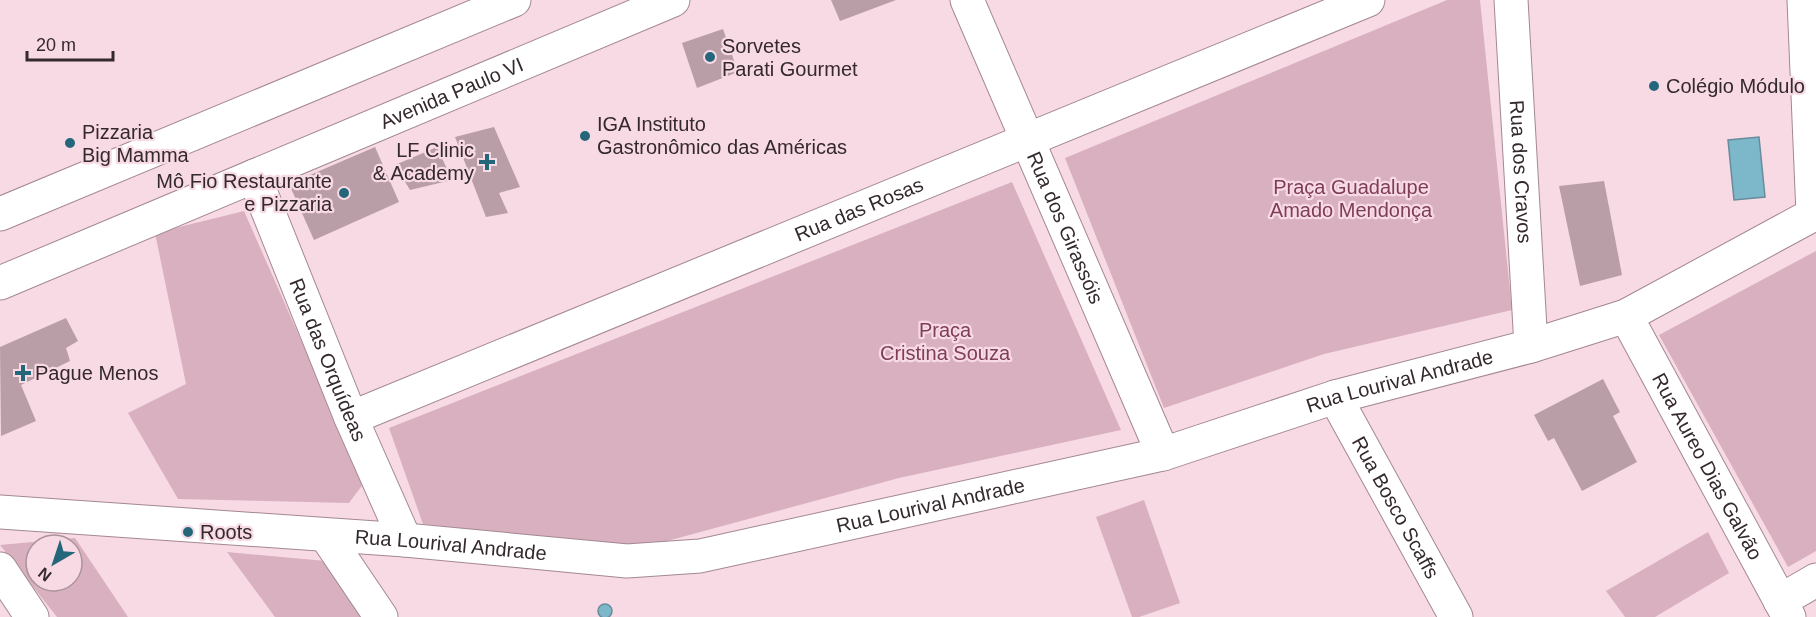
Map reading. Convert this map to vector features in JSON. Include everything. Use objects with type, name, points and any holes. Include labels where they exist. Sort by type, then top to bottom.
[{"type":"street","points":[[0,214],[514,0]]},
{"type":"street","name":"Avenida Paulo VI","points":[[0,283],[673,0]]},
{"type":"street","name":"Rua dos Girassóis","points":[[967,0],[1163,454]]},
{"type":"street","name":"Rua das Rosas","points":[[351,418],[1368,0]]},
{"type":"street","name":"Rua dos Cravos","points":[[1510,0],[1531,346]]},
{"type":"street","points":[[1804,0],[1815,213]]},
{"type":"street","name":"Rua das Orquídeas","points":[[254,176],[351,418],[405,540]]},
{"type":"street","name":"Rua Lourival Andrade","points":[[0,512],[327,537],[405,540],[627,561],[700,556],[1163,454],[1335,397],[1531,346],[1626,316],[1815,213]]},
{"type":"street","name":"Rua Aureo Dias Galvão","points":[[1626,316],[1785,609]]},
{"type":"street","name":"Rua Bosco Scaffs","points":[[1335,397],[1456,617]]},
{"type":"street","points":[[327,537],[381,617]]},
{"type":"street","points":[[0,569],[32,617]]},
{"type":"street","points":[[1785,609],[1816,580]]},
{"type":"green space","name":"Praça Guadalupe Amado Mendonça","points":[[1447,0],[1480,0],[1512,310],[1324,354],[1164,408],[1065,158]]},
{"type":"green space","name":"Praça Cristina Souza","points":[[1012,182],[1121,430],[899,478],[634,550],[423,524],[389,428]]},
{"type":"green space","points":[[244,211],[364,483],[349,503],[178,499],[128,413],[186,384],[155,233]]},
{"type":"green space","points":[[1816,251],[1816,551],[1788,567],[1659,335]]},
{"type":"green space","points":[[1144,500],[1180,603],[1139,617],[1132,617],[1096,517]]},
{"type":"green space","points":[[1708,532],[1729,573],[1655,617],[1625,617],[1606,591]]},
{"type":"green space","points":[[24,543],[24,575],[0,545]]},
{"type":"green space","points":[[84,551],[128,617],[57,617],[38,593],[84,593]]},
{"type":"green space","points":[[227,552],[326,561],[366,617],[275,617]]},
{"type":"water","points":[[1759,137],[1765,197],[1734,200],[1728,140]]},
{"type":"water","points":[[602,604],[608,604],[612,611],[608,618],[602,618],[598,614],[598,608]]},
{"type":"building","points":[[831,0],[896,0],[840,21]]},
{"type":"building","name":"Sorvetes Parati Gourmet","points":[[723,29],[738,72],[697,88],[682,43]]},
{"type":"building","name":"LF Clinic & Academy","points":[[494,127],[520,187],[499,193],[508,213],[486,217],[455,137]]},
{"type":"building","name":"Mô Fio Restaurante e Pizzaria","points":[[375,147],[399,202],[314,240],[289,184]]},
{"type":"building","points":[[437,147],[452,180],[410,190],[395,165]]},
{"type":"building","points":[[1604,181],[1622,275],[1580,286],[1559,186]]},
{"type":"building","name":"Pague Menos","points":[[66,318],[78,341],[66,348],[70,361],[21,385],[36,421],[1,436],[0,347]]},
{"type":"building","points":[[1603,379],[1620,412],[1613,416],[1637,462],[1582,491],[1554,438],[1548,441],[1534,415]]},
{"type":"place","name":"Sorvetes Parati Gourmet","points":[[710,57]]},
{"type":"place","name":"Colégio Módulo","points":[[1654,86]]},
{"type":"place","name":"IGA Instituto Gastronômico das Américas","points":[[585,136]]},
{"type":"place","name":"Pizzaria Big Mamma","points":[[70,143]]},
{"type":"place","name":"LF Clinic & Academy","points":[[487,162]]},
{"type":"place","name":"Mô Fio Restaurante e Pizzaria","points":[[344,193]]},
{"type":"place","name":"Pague Menos","points":[[23,373]]},
{"type":"place","name":"Roots","points":[[188,532]]}]
